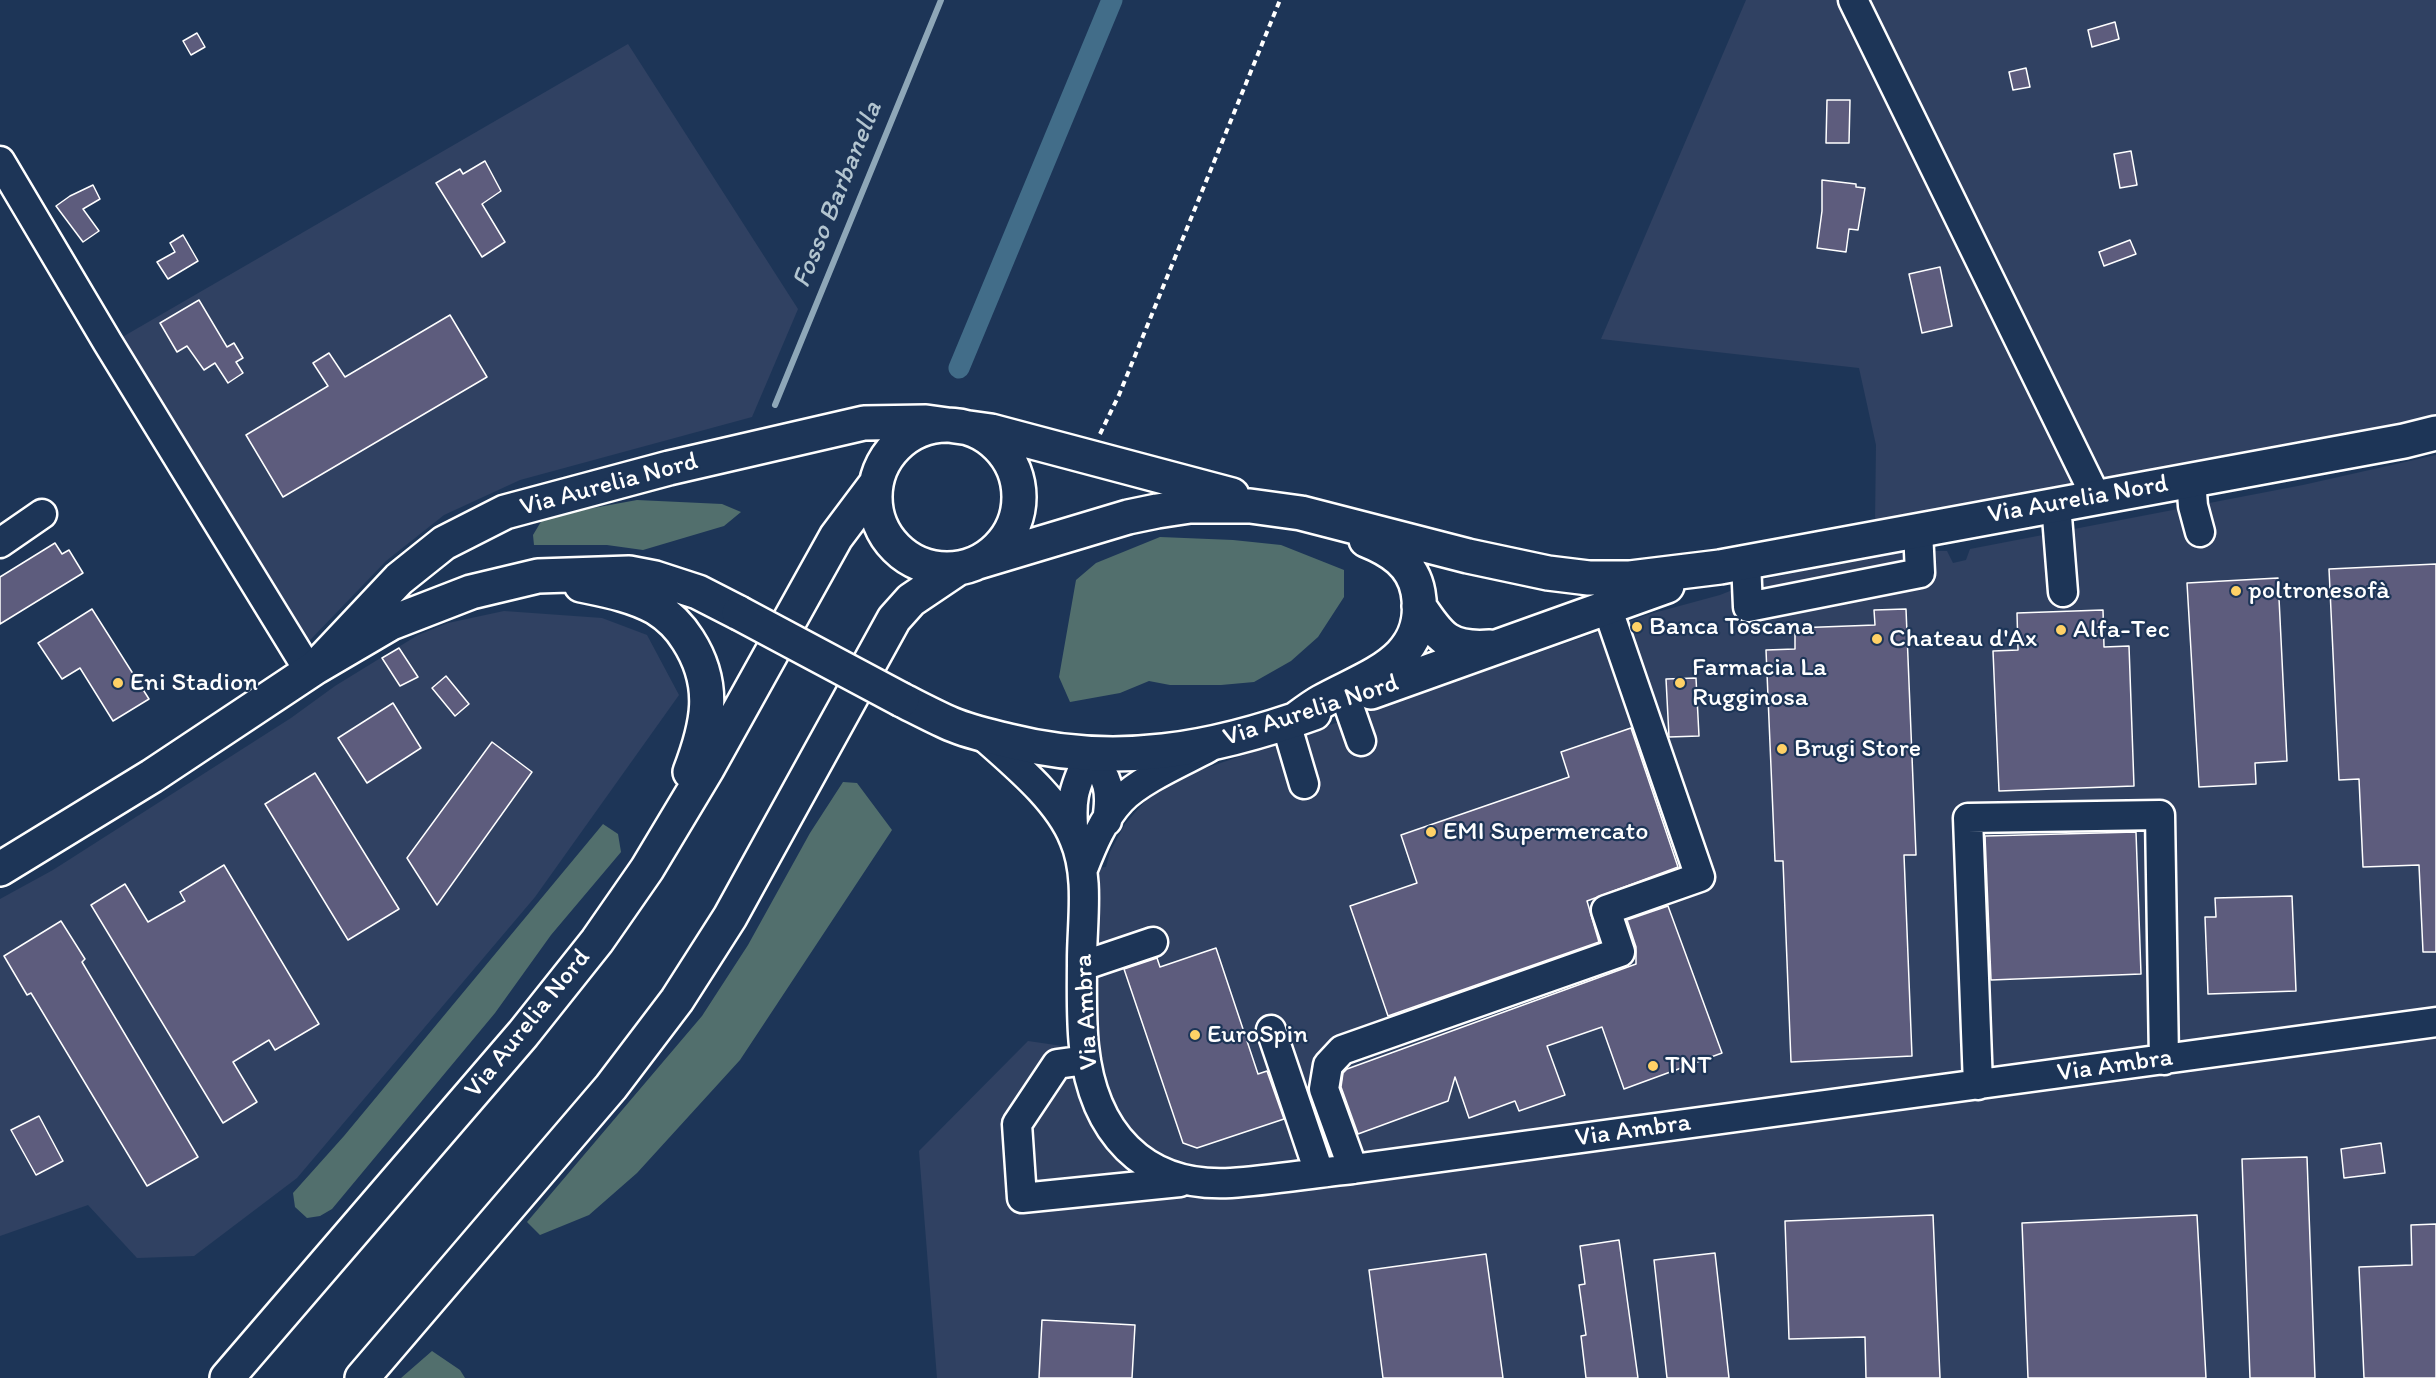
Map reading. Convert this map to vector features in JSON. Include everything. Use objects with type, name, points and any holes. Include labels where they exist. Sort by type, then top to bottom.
[{"type":"main road","name":"Via Aurelia Nord","points":[[312,669],[399,579],[444,543],[505,512],[669,468],[864,423],[926,422],[957,425],[982,435],[1004,452],[1013,468],[1018,486],[1019,504],[1015,522],[1006,539],[994,553],[911,600],[894,620],[730,917],[677,1000],[611,1086],[362,1378]]},
{"type":"main road","name":"Via Aurelia Nord","points":[[227,1378],[523,1034],[597,941],[660,848],[707,769],[836,537],[875,485],[881,467],[891,452],[904,439],[920,430],[938,425],[957,425]]},
{"type":"main road","points":[[957,425],[991,431],[1301,513],[1380,546],[1399,559],[1411,574],[1417,590],[1419,606],[1414,634],[1393,664],[1375,676],[1320,702],[1290,722]]},
{"type":"main road","name":"Via Aurelia Nord","points":[[1301,513],[1468,556],[1548,573],[1589,578],[1630,578],[1733,564],[2404,441],[2436,433]]},
{"type":"main road","name":"Via Aurelia Nord","points":[[875,485],[875,504],[879,523],[888,541],[902,555],[938,570],[968,566]]},
{"type":"main road","points":[[968,566],[1128,517],[1157,511],[1190,506],[1250,506],[1301,513]]},
{"type":"main road","name":"Via Aurelia Nord","points":[[6,863],[152,776],[312,669],[390,623],[471,592],[538,576],[630,573],[655,578],[698,592],[952,725],[1035,748],[1089,755],[1164,752],[1257,733],[1733,564]]},
{"type":"main road","points":[[538,576],[611,591],[655,608],[678,626],[698,655],[706,680],[707,713],[696,757],[660,848]]},
{"type":"main road","points":[[1419,606],[1440,635],[1453,643],[1470,648],[1499,646]]},
{"type":"street","points":[[1853,0],[2096,497]]},
{"type":"street","points":[[0,161],[108,343],[312,669]]},
{"type":"street","points":[[2191,479],[2193,506],[2200,532]]},
{"type":"street","points":[[2056,504],[2063,592]]},
{"type":"street","points":[[0,543],[42,514]]},
{"type":"street","points":[[1733,564],[1748,607],[1920,573],[1918,530]]},
{"type":"street","points":[[1353,1169],[1324,1089],[1328,1065],[1342,1050],[1620,952],[1606,910],[1700,878],[1607,607]]},
{"type":"street","points":[[1347,701],[1361,741]]},
{"type":"street","points":[[1290,722],[1305,784]]},
{"type":"street","points":[[982,735],[1036,786],[1056,810],[1074,838]]},
{"type":"street","points":[[1083,869],[1095,838],[1120,801],[1131,791],[1216,743]]},
{"type":"street","points":[[1083,869],[1074,838],[1073,791],[1089,755],[1103,771],[1107,782],[1109,806],[1107,821]]},
{"type":"street","points":[[1978,1085],[1968,818],[2160,815],[2164,1060]]},
{"type":"street","name":"Via Ambra","points":[[1083,869],[1082,1016],[1086,1060],[1095,1098],[1107,1125],[1123,1146],[1154,1169],[1171,1176],[1193,1180],[1230,1183],[1353,1169],[2436,1022]]},
{"type":"street","points":[[1082,966],[1153,942]]},
{"type":"street","points":[[1271,1030],[1319,1172]]},
{"type":"street","points":[[1086,1060],[1058,1064],[1017,1124],[1022,1198],[1193,1180]]},
{"type":"path","points":[[1087,457],[1119,395],[1280,0]]},
{"type":"shaded area","points":[[1746,0],[2436,0],[2436,421],[1875,524],[1876,445],[1859,368],[1601,339]]},
{"type":"shaded area","points":[[628,44],[798,309],[752,417],[520,480],[444,515],[386,561],[290,661],[100,350]]},
{"type":"shaded area","points":[[2436,455],[2436,1378],[937,1378],[919,1151],[1028,1041],[1069,1047],[1069,872],[1106,867],[1110,852],[1125,824],[1147,799],[1160,789],[1189,774],[1650,614],[1720,595],[1753,582],[1828,565],[1909,551],[1947,551],[1953,563],[1966,560],[1970,549],[2303,485]]},
{"type":"shaded area","points":[[504,611],[602,618],[647,635],[679,695],[535,897],[297,1178],[194,1256],[137,1258],[88,1205],[0,1236],[0,899],[53,870],[291,718],[335,686],[418,635],[448,623]]},
{"type":"green space","points":[[637,500],[722,504],[741,512],[724,526],[643,550],[607,545],[534,545],[533,535],[542,520]]},
{"type":"green space","points":[[1160,537],[1233,540],[1281,545],[1344,570],[1344,597],[1318,637],[1291,661],[1254,682],[1221,685],[1170,685],[1149,681],[1120,693],[1070,702],[1059,677],[1076,580],[1096,563]]},
{"type":"green space","points":[[843,782],[857,783],[892,830],[740,1060],[637,1173],[589,1215],[540,1235],[527,1222],[702,1016],[748,945],[810,833]]},
{"type":"green space","points":[[603,824],[618,834],[621,852],[551,935],[495,1013],[332,1209],[320,1216],[307,1218],[295,1207],[293,1193],[344,1136]]},
{"type":"green space","points":[[432,1351],[460,1370],[465,1378],[401,1378]]},
{"type":"building","points":[[2115,22],[2119,39],[2092,47],[2088,30]]},
{"type":"building","points":[[197,33],[205,47],[191,55],[183,41]]},
{"type":"building","points":[[2026,68],[2030,87],[2013,90],[2009,72]]},
{"type":"building","points":[[1827,100],[1850,100],[1849,143],[1826,143]]},
{"type":"building","points":[[2131,151],[2137,185],[2120,188],[2114,154]]},
{"type":"building","points":[[485,161],[501,191],[482,204],[505,242],[482,257],[436,183],[460,169],[463,174]]},
{"type":"building","points":[[1822,180],[1856,184],[1856,187],[1865,188],[1858,230],[1849,229],[1846,252],[1817,248],[1822,211]]},
{"type":"building","points":[[93,185],[100,199],[83,209],[99,231],[83,242],[56,206]]},
{"type":"building","points":[[183,235],[198,261],[168,279],[157,262],[175,252],[170,243]]},
{"type":"building","points":[[2130,240],[2136,254],[2104,266],[2099,252]]},
{"type":"building","points":[[1940,267],[1952,326],[1922,333],[1909,274]]},
{"type":"building","points":[[199,300],[227,347],[234,343],[243,358],[236,362],[243,373],[228,383],[215,363],[204,370],[187,346],[177,352],[160,323]]},
{"type":"building","points":[[450,315],[487,377],[283,497],[246,435],[328,386],[313,363],[329,353],[345,377]]},
{"type":"building","points":[[55,543],[62,554],[69,550],[83,573],[0,624],[0,577]]},
{"type":"building","points":[[2436,564],[2436,952],[2423,952],[2419,865],[2363,867],[2359,779],[2339,780],[2329,569]]},
{"type":"building","points":[[2278,578],[2287,761],[2255,763],[2256,784],[2199,787],[2187,583]]},
{"type":"building","points":[[92,609],[149,699],[113,721],[80,668],[62,679],[38,643]]},
{"type":"building","points":[[1906,609],[1916,855],[1904,855],[1912,1056],[1791,1062],[1783,861],[1775,861],[1766,650],[1795,649],[1795,628],[1875,625],[1874,610]]},
{"type":"building","points":[[2103,610],[2104,647],[2129,646],[2134,786],[1999,791],[1993,651],[2018,650],[2017,613]]},
{"type":"building","points":[[399,648],[418,677],[400,686],[382,658]]},
{"type":"building","points":[[446,676],[469,704],[455,716],[432,688]]},
{"type":"building","points":[[1696,678],[1699,736],[1669,737],[1666,679]]},
{"type":"building","points":[[393,703],[421,748],[367,783],[338,738]]},
{"type":"building","points":[[1631,728],[1678,867],[1587,901],[1599,942],[1388,1016],[1350,906],[1417,883],[1401,835],[1569,777],[1561,752]]},
{"type":"building","points":[[492,742],[532,772],[437,905],[407,858]]},
{"type":"building","points":[[315,773],[399,909],[348,940],[265,804]]},
{"type":"building","points":[[2136,832],[2141,974],[1991,980],[1985,836]]},
{"type":"building","points":[[224,865],[319,1024],[275,1050],[269,1040],[233,1062],[257,1102],[223,1123],[91,905],[125,884],[148,922],[185,901],[180,892]]},
{"type":"building","points":[[2292,896],[2296,991],[2208,994],[2205,917],[2216,917],[2215,898]]},
{"type":"building","points":[[1668,906],[1722,1053],[1624,1089],[1602,1027],[1547,1046],[1565,1095],[1519,1111],[1515,1101],[1469,1118],[1455,1077],[1448,1101],[1358,1134],[1341,1087],[1343,1073],[1347,1069],[1636,964],[1636,947],[1627,920]]},
{"type":"building","points":[[61,921],[85,959],[82,962],[198,1157],[147,1186],[31,993],[27,995],[4,956]]},
{"type":"building","name":"EuroSpin","points":[[1216,948],[1258,1074],[1267,1071],[1284,1119],[1197,1148],[1183,1143],[1124,969],[1157,958],[1160,967]]},
{"type":"building","points":[[39,1116],[63,1161],[36,1175],[11,1130]]},
{"type":"building","points":[[2381,1143],[2385,1173],[2344,1178],[2341,1149]]},
{"type":"building","points":[[2307,1157],[2315,1378],[2250,1378],[2242,1159]]},
{"type":"building","points":[[1933,1215],[1940,1378],[1866,1378],[1865,1337],[1789,1339],[1785,1221]]},
{"type":"building","points":[[2197,1215],[2206,1378],[2028,1378],[2022,1223]]},
{"type":"building","points":[[2436,1224],[2436,1378],[2364,1378],[2359,1267],[2412,1265],[2411,1225]]},
{"type":"building","points":[[1619,1240],[1638,1378],[1586,1378],[1581,1336],[1586,1335],[1579,1285],[1585,1284],[1580,1246]]},
{"type":"building","points":[[1715,1253],[1729,1378],[1667,1378],[1654,1260]]},
{"type":"building","points":[[1486,1254],[1503,1378],[1383,1378],[1369,1270]]},
{"type":"building","points":[[1042,1320],[1135,1325],[1132,1378],[1039,1378]]},
{"type":"waterway","name":"Fosso Barbanella","points":[[775,405],[941,0]]},
{"type":"waterway","points":[[959,368],[1112,0]]},
{"type":"place","name":"poltronesofà","points":[[2236,591]]},
{"type":"place","name":"Banca Toscana","points":[[1637,627]]},
{"type":"place","name":"Alfa-Tec","points":[[2061,630]]},
{"type":"place","name":"Chateau d'Ax","points":[[1877,639]]},
{"type":"place","name":"Eni Stadion","points":[[118,683]]},
{"type":"place","name":"Farmacia La Rugginosa","points":[[1680,683]]},
{"type":"place","name":"Brugi Store","points":[[1782,749]]},
{"type":"place","name":"EMI Supermercato","points":[[1431,832]]},
{"type":"place","name":"EuroSpin","points":[[1195,1035]]},
{"type":"place","name":"TNT","points":[[1653,1066]]}]
